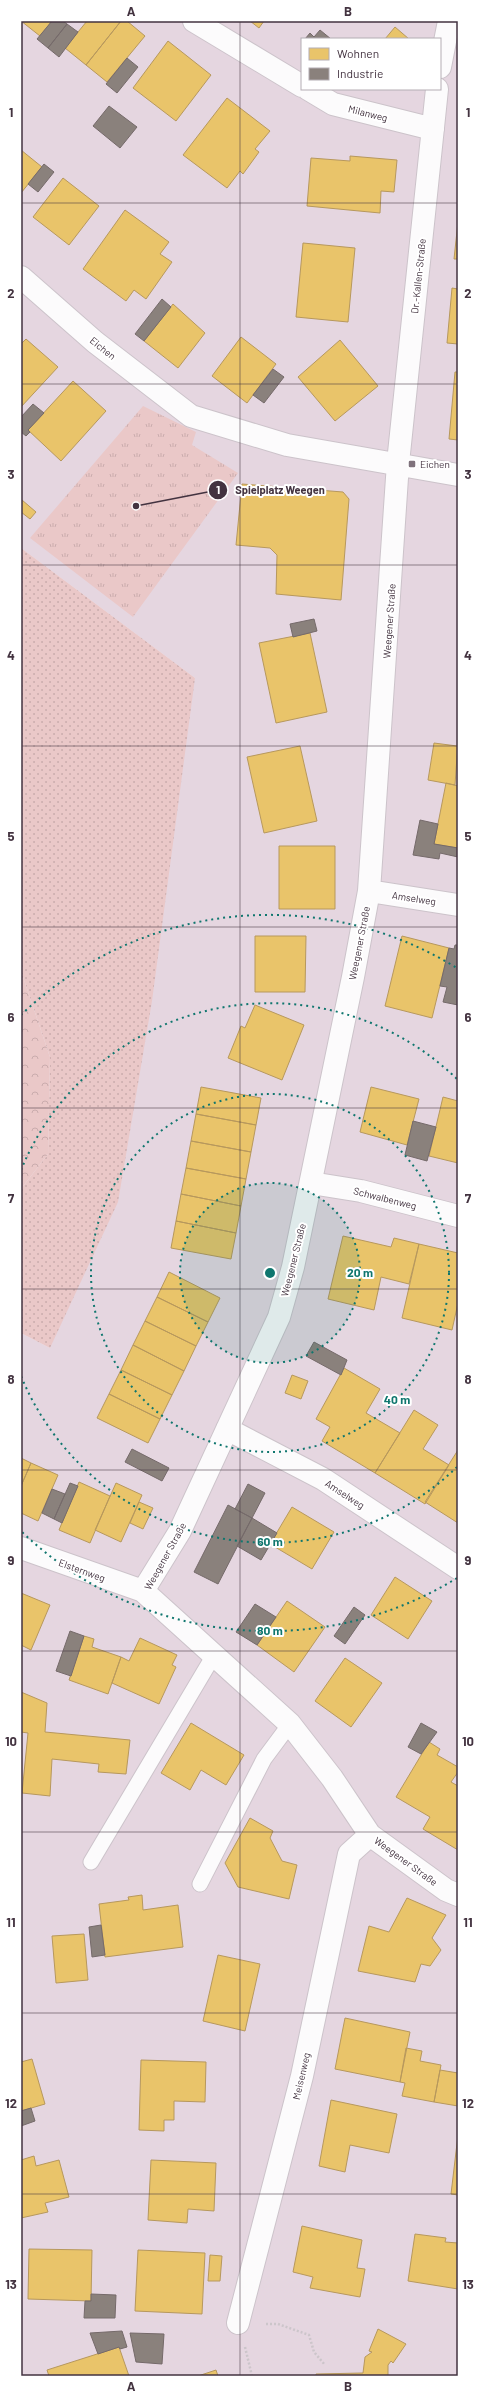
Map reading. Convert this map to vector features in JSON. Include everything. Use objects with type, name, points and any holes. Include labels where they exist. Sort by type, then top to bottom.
[{"type":"street","points":[[194,21],[301,85]]},
{"type":"street","points":[[441,62],[449,21]]},
{"type":"street","name":"Milanweg","points":[[310,90],[333,104],[432,129]]},
{"type":"street","name":"Dr.-Kallen-Straße","points":[[398,463],[437,90]]},
{"type":"street","name":"Eichen","points":[[21,277],[95,342],[191,416],[287,445],[398,463],[458,475]]},
{"type":"street","name":"Weegener Straße","points":[[398,463],[369,891],[293,1267],[279,1317],[180,1531],[143,1592],[290,1724],[332,1778],[370,1835],[446,1890],[458,1894]]},
{"type":"street","name":"Amselweg","points":[[369,891],[458,905]]},
{"type":"street","name":"Schwalbenweg","points":[[311,1183],[361,1191],[458,1216]]},
{"type":"street","name":"Amselweg","points":[[227,1429],[323,1479],[458,1568]]},
{"type":"street","name":"Elsternweg","points":[[21,1548],[143,1592]]},
{"type":"street","name":"Meisenweg","points":[[238,2323],[302,2076],[349,1854],[370,1835]]},
{"type":"lane","points":[[91,1862],[214,1655]]},
{"type":"lane","points":[[200,1884],[264,1759],[290,1724]]},
{"type":"path","points":[[278,2324],[309,2335],[314,2352],[325,2365]]},
{"type":"shaded area","points":[[21,21],[458,21],[458,2376],[21,2376],[21,1333],[50,1348],[195,678],[21,548]]},
{"type":"green space","points":[[143,406],[196,432],[192,445],[238,473],[133,617],[30,538]]},
{"type":"green space","points":[[21,548],[195,678],[152,1001],[118,1202],[50,1348],[21,1333],[21,1189],[48,1154],[50,1057],[21,971]]},
{"type":"green space","points":[[21,971],[50,1057],[48,1154],[21,1189]]},
{"type":"building: Wohnen","points":[[21,21],[52,21],[40,36]]},
{"type":"building: Wohnen","points":[[87,21],[121,21],[86,65],[65,48]]},
{"type":"building: Wohnen","points":[[121,21],[127,21],[145,36],[107,82],[86,65]]},
{"type":"building: Wohnen","points":[[250,21],[264,21],[259,28]]},
{"type":"building: Wohnen","points":[[395,27],[408,38],[386,38]]},
{"type":"building: Wohnen","points":[[168,41],[211,75],[176,121],[133,88]]},
{"type":"building: Wohnen","points":[[227,98],[270,131],[255,149],[259,152],[243,174],[240,171],[227,188],[183,155]]},
{"type":"building: Wohnen","points":[[21,150],[42,167],[21,193]]},
{"type":"building: Wohnen","points":[[350,156],[397,160],[394,192],[381,191],[380,213],[307,206],[311,158],[350,161]]},
{"type":"building: Wohnen","points":[[63,178],[99,206],[69,245],[33,217]]},
{"type":"building: Wohnen","points":[[125,210],[169,242],[160,254],[172,262],[146,299],[134,290],[126,301],[83,269]]},
{"type":"building: Wohnen","points":[[458,222],[458,259],[454,259]]},
{"type":"building: Wohnen","points":[[303,243],[355,248],[348,322],[296,317]]},
{"type":"building: Wohnen","points":[[452,288],[458,289],[458,344],[447,343]]},
{"type":"building: Wohnen","points":[[173,304],[205,333],[178,368],[144,341]]},
{"type":"building: Wohnen","points":[[241,337],[276,364],[247,403],[212,376]]},
{"type":"building: Wohnen","points":[[26,339],[58,367],[21,407],[21,344]]},
{"type":"building: Wohnen","points":[[340,340],[378,386],[335,421],[298,377]]},
{"type":"building: Wohnen","points":[[455,372],[458,372],[458,440],[449,439]]},
{"type":"building: Wohnen","points":[[73,381],[106,411],[61,461],[28,430]]},
{"type":"building: Wohnen","points":[[242,484],[343,492],[349,499],[341,600],[276,594],[277,555],[270,548],[236,545]]},
{"type":"building: Wohnen","points":[[22,500],[36,512],[30,519],[21,512]]},
{"type":"building: Wohnen","points":[[310,633],[327,712],[276,723],[259,643]]},
{"type":"building: Wohnen","points":[[458,742],[455,785],[428,780],[434,743],[457,746]]},
{"type":"building: Wohnen","points":[[300,746],[317,821],[264,833],[247,757]]},
{"type":"building: Wohnen","points":[[446,783],[458,786],[458,848],[434,844]]},
{"type":"building: Wohnen","points":[[279,846],[335,846],[335,909],[279,909]]},
{"type":"building: Wohnen","points":[[255,936],[306,936],[305,992],[255,992]]},
{"type":"building: Wohnen","points":[[402,936],[449,948],[432,1018],[385,1006]]},
{"type":"building: Wohnen","points":[[255,1005],[304,1025],[282,1080],[228,1058],[241,1026],[245,1028]]},
{"type":"building: Wohnen","points":[[201,1087],[261,1098],[256,1125],[196,1114]]},
{"type":"building: Wohnen","points":[[371,1087],[419,1099],[407,1145],[360,1132]]},
{"type":"building: Wohnen","points":[[443,1097],[458,1101],[458,1163],[429,1156]]},
{"type":"building: Wohnen","points":[[196,1114],[256,1125],[251,1152],[191,1141]]},
{"type":"building: Wohnen","points":[[191,1141],[251,1152],[246,1179],[186,1168]]},
{"type":"building: Wohnen","points":[[186,1168],[246,1179],[241,1206],[181,1194]]},
{"type":"building: Wohnen","points":[[181,1194],[241,1206],[236,1233],[176,1221]]},
{"type":"building: Wohnen","points":[[176,1221],[236,1233],[231,1259],[171,1248]]},
{"type":"building: Wohnen","points":[[343,1236],[391,1247],[394,1238],[419,1244],[409,1284],[381,1277],[374,1310],[328,1299]]},
{"type":"building: Wohnen","points":[[419,1244],[458,1253],[458,1303],[452,1330],[402,1318]]},
{"type":"building: Wohnen","points":[[169,1272],[220,1298],[208,1322],[157,1297]]},
{"type":"building: Wohnen","points":[[157,1297],[208,1322],[196,1346],[145,1321]]},
{"type":"building: Wohnen","points":[[145,1321],[196,1346],[184,1371],[133,1345]]},
{"type":"building: Wohnen","points":[[133,1345],[184,1371],[172,1395],[121,1370]]},
{"type":"building: Wohnen","points":[[344,1368],[380,1389],[366,1413],[400,1433],[375,1473],[322,1441],[330,1427],[316,1419]]},
{"type":"building: Wohnen","points":[[121,1370],[172,1395],[160,1419],[109,1394]]},
{"type":"building: Wohnen","points":[[292,1375],[308,1381],[301,1399],[285,1393]]},
{"type":"building: Wohnen","points":[[109,1394],[160,1419],[148,1443],[97,1418]]},
{"type":"building: Wohnen","points":[[414,1410],[438,1425],[423,1449],[449,1465],[425,1504],[375,1473]]},
{"type":"building: Wohnen","points":[[458,1450],[458,1523],[425,1502]]},
{"type":"building: Wohnen","points":[[21,1458],[31,1463],[21,1486]]},
{"type":"building: Wohnen","points":[[31,1463],[58,1475],[38,1521],[21,1513],[21,1486]]},
{"type":"building: Wohnen","points":[[79,1482],[110,1496],[90,1543],[59,1530]]},
{"type":"building: Wohnen","points":[[116,1483],[142,1495],[121,1542],[95,1530]]},
{"type":"building: Wohnen","points":[[139,1502],[153,1508],[143,1529],[130,1523]]},
{"type":"building: Wohnen","points":[[292,1507],[334,1532],[312,1569],[270,1544]]},
{"type":"building: Wohnen","points":[[395,1577],[432,1601],[408,1639],[371,1615]]},
{"type":"building: Wohnen","points":[[21,1593],[50,1605],[31,1650],[21,1645]]},
{"type":"building: Wohnen","points":[[287,1601],[325,1627],[294,1672],[257,1645]]},
{"type":"building: Wohnen","points":[[84,1636],[94,1639],[92,1647],[121,1657],[108,1694],[69,1680]]},
{"type":"building: Wohnen","points":[[140,1638],[177,1655],[172,1665],[176,1667],[159,1704],[112,1683],[121,1657],[129,1661]]},
{"type":"building: Wohnen","points":[[345,1658],[382,1683],[351,1727],[315,1701]]},
{"type":"building: Wohnen","points":[[21,1692],[47,1703],[45,1732],[130,1740],[126,1774],[98,1772],[99,1764],[52,1759],[50,1796],[22,1793],[28,1733],[21,1732]]},
{"type":"building: Wohnen","points":[[191,1723],[244,1755],[226,1785],[201,1770],[190,1790],[161,1773]]},
{"type":"building: Wohnen","points":[[429,1742],[440,1749],[437,1755],[458,1767],[458,1772],[451,1782],[458,1786],[458,1850],[423,1829],[430,1817],[396,1797]]},
{"type":"building: Wohnen","points":[[250,1818],[273,1831],[270,1838],[282,1861],[297,1865],[289,1899],[238,1887],[225,1863]]},
{"type":"building: Wohnen","points":[[142,1895],[143,1910],[178,1905],[183,1947],[105,1957],[99,1904],[129,1900],[128,1897]]},
{"type":"building: Wohnen","points":[[407,1898],[446,1915],[432,1938],[441,1950],[430,1966],[421,1964],[415,1982],[358,1971],[369,1926],[389,1932]]},
{"type":"building: Wohnen","points":[[84,1934],[88,1980],[56,1983],[52,1936]]},
{"type":"building: Wohnen","points":[[218,1955],[260,1964],[245,2031],[203,2021]]},
{"type":"building: Wohnen","points":[[345,2018],[410,2032],[400,2082],[335,2069]]},
{"type":"building: Wohnen","points":[[406,2048],[422,2051],[420,2061],[441,2065],[434,2102],[402,2096],[405,2083],[400,2082]]},
{"type":"building: Wohnen","points":[[32,2059],[45,2104],[21,2111],[21,2062]]},
{"type":"building: Wohnen","points":[[141,2060],[206,2062],[205,2102],[174,2101],[174,2120],[164,2120],[164,2131],[139,2130]]},
{"type":"building: Wohnen","points":[[440,2070],[458,2073],[458,2106],[434,2102]]},
{"type":"building: Wohnen","points":[[331,2100],[397,2114],[389,2153],[350,2145],[345,2172],[319,2166]]},
{"type":"building: Wohnen","points":[[458,2135],[458,2195],[451,2194]]},
{"type":"building: Wohnen","points":[[34,2156],[36,2166],[59,2160],[69,2197],[45,2203],[48,2212],[21,2218],[21,2160]]},
{"type":"building: Wohnen","points":[[151,2160],[216,2163],[214,2211],[188,2209],[187,2223],[148,2220]]},
{"type":"building: Wohnen","points":[[302,2226],[362,2240],[357,2268],[365,2269],[360,2297],[310,2288],[313,2277],[293,2272]]},
{"type":"building: Wohnen","points":[[415,2234],[446,2238],[445,2242],[458,2243],[458,2289],[408,2281]]},
{"type":"building: Wohnen","points":[[29,2249],[92,2250],[91,2301],[28,2299]]},
{"type":"building: Wohnen","points":[[138,2250],[205,2253],[202,2314],[135,2311]]},
{"type":"building: Wohnen","points":[[210,2255],[222,2256],[220,2281],[208,2281]]},
{"type":"building: Wohnen","points":[[378,2329],[406,2344],[393,2363],[391,2361],[388,2365],[388,2376],[316,2376],[316,2374],[363,2373],[365,2357],[372,2352],[369,2351]]},
{"type":"building: Wohnen","points":[[119,2347],[129,2376],[49,2376],[47,2370]]},
{"type":"building: Wohnen","points":[[216,2370],[218,2376],[198,2376]]},
{"type":"building: Industrie","points":[[52,21],[63,21],[67,24],[48,48],[37,39]]},
{"type":"building: Industrie","points":[[67,24],[78,32],[59,57],[48,48]]},
{"type":"building: Industrie","points":[[320,30],[330,38],[306,38],[310,33],[314,37]]},
{"type":"building: Industrie","points":[[127,58],[138,67],[117,93],[106,84]]},
{"type":"building: Industrie","points":[[109,106],[137,127],[120,148],[93,126]]},
{"type":"building: Industrie","points":[[44,164],[54,172],[38,192],[28,184]]},
{"type":"building: Industrie","points":[[162,299],[171,307],[144,341],[135,334]]},
{"type":"building: Industrie","points":[[273,369],[284,377],[264,403],[253,395]]},
{"type":"building: Industrie","points":[[33,404],[44,413],[28,430],[30,432],[26,436],[21,432],[21,417]]},
{"type":"building: Industrie","points":[[314,619],[317,631],[293,637],[290,624]]},
{"type":"building: Industrie","points":[[420,820],[438,824],[434,844],[458,848],[458,857],[440,853],[439,859],[413,855]]},
{"type":"building: Industrie","points":[[455,945],[458,945],[458,1005],[443,1002],[447,987],[440,986],[449,948],[454,949]]},
{"type":"building: Industrie","points":[[413,1121],[436,1127],[427,1161],[405,1155]]},
{"type":"building: Industrie","points":[[314,1342],[347,1360],[341,1375],[306,1356]]},
{"type":"building: Industrie","points":[[132,1449],[169,1468],[162,1481],[125,1462]]},
{"type":"building: Industrie","points":[[70,1483],[78,1486],[62,1523],[54,1519]]},
{"type":"building: Industrie","points":[[248,1484],[265,1493],[252,1518],[235,1509]]},
{"type":"building: Industrie","points":[[52,1489],[65,1494],[54,1519],[42,1513]]},
{"type":"building: Industrie","points":[[228,1505],[252,1518],[218,1584],[194,1572]]},
{"type":"building: Industrie","points":[[252,1518],[277,1533],[261,1560],[237,1546]]},
{"type":"building: Industrie","points":[[255,1604],[276,1617],[257,1645],[236,1632]]},
{"type":"building: Industrie","points":[[354,1607],[365,1615],[345,1644],[334,1636]]},
{"type":"building: Industrie","points":[[70,1631],[84,1636],[71,1676],[56,1671]]},
{"type":"building: Industrie","points":[[421,1723],[437,1732],[421,1754],[408,1747]]},
{"type":"building: Industrie","points":[[101,1925],[105,1955],[92,1957],[89,1927]]},
{"type":"building: Industrie","points":[[31,2108],[35,2121],[21,2126],[21,2111]]},
{"type":"building: Industrie","points":[[91,2294],[116,2295],[115,2318],[84,2318],[85,2301],[91,2301]]},
{"type":"building: Industrie","points":[[122,2331],[127,2347],[120,2349],[119,2347],[98,2354],[90,2333]]},
{"type":"building: Industrie","points":[[130,2333],[164,2334],[162,2364],[136,2362]]},
{"type":"place","name":"Eichen","points":[[412,464]]},
{"type":"place","name":"Spielplatz Weegen","points":[[136,506]]}]
